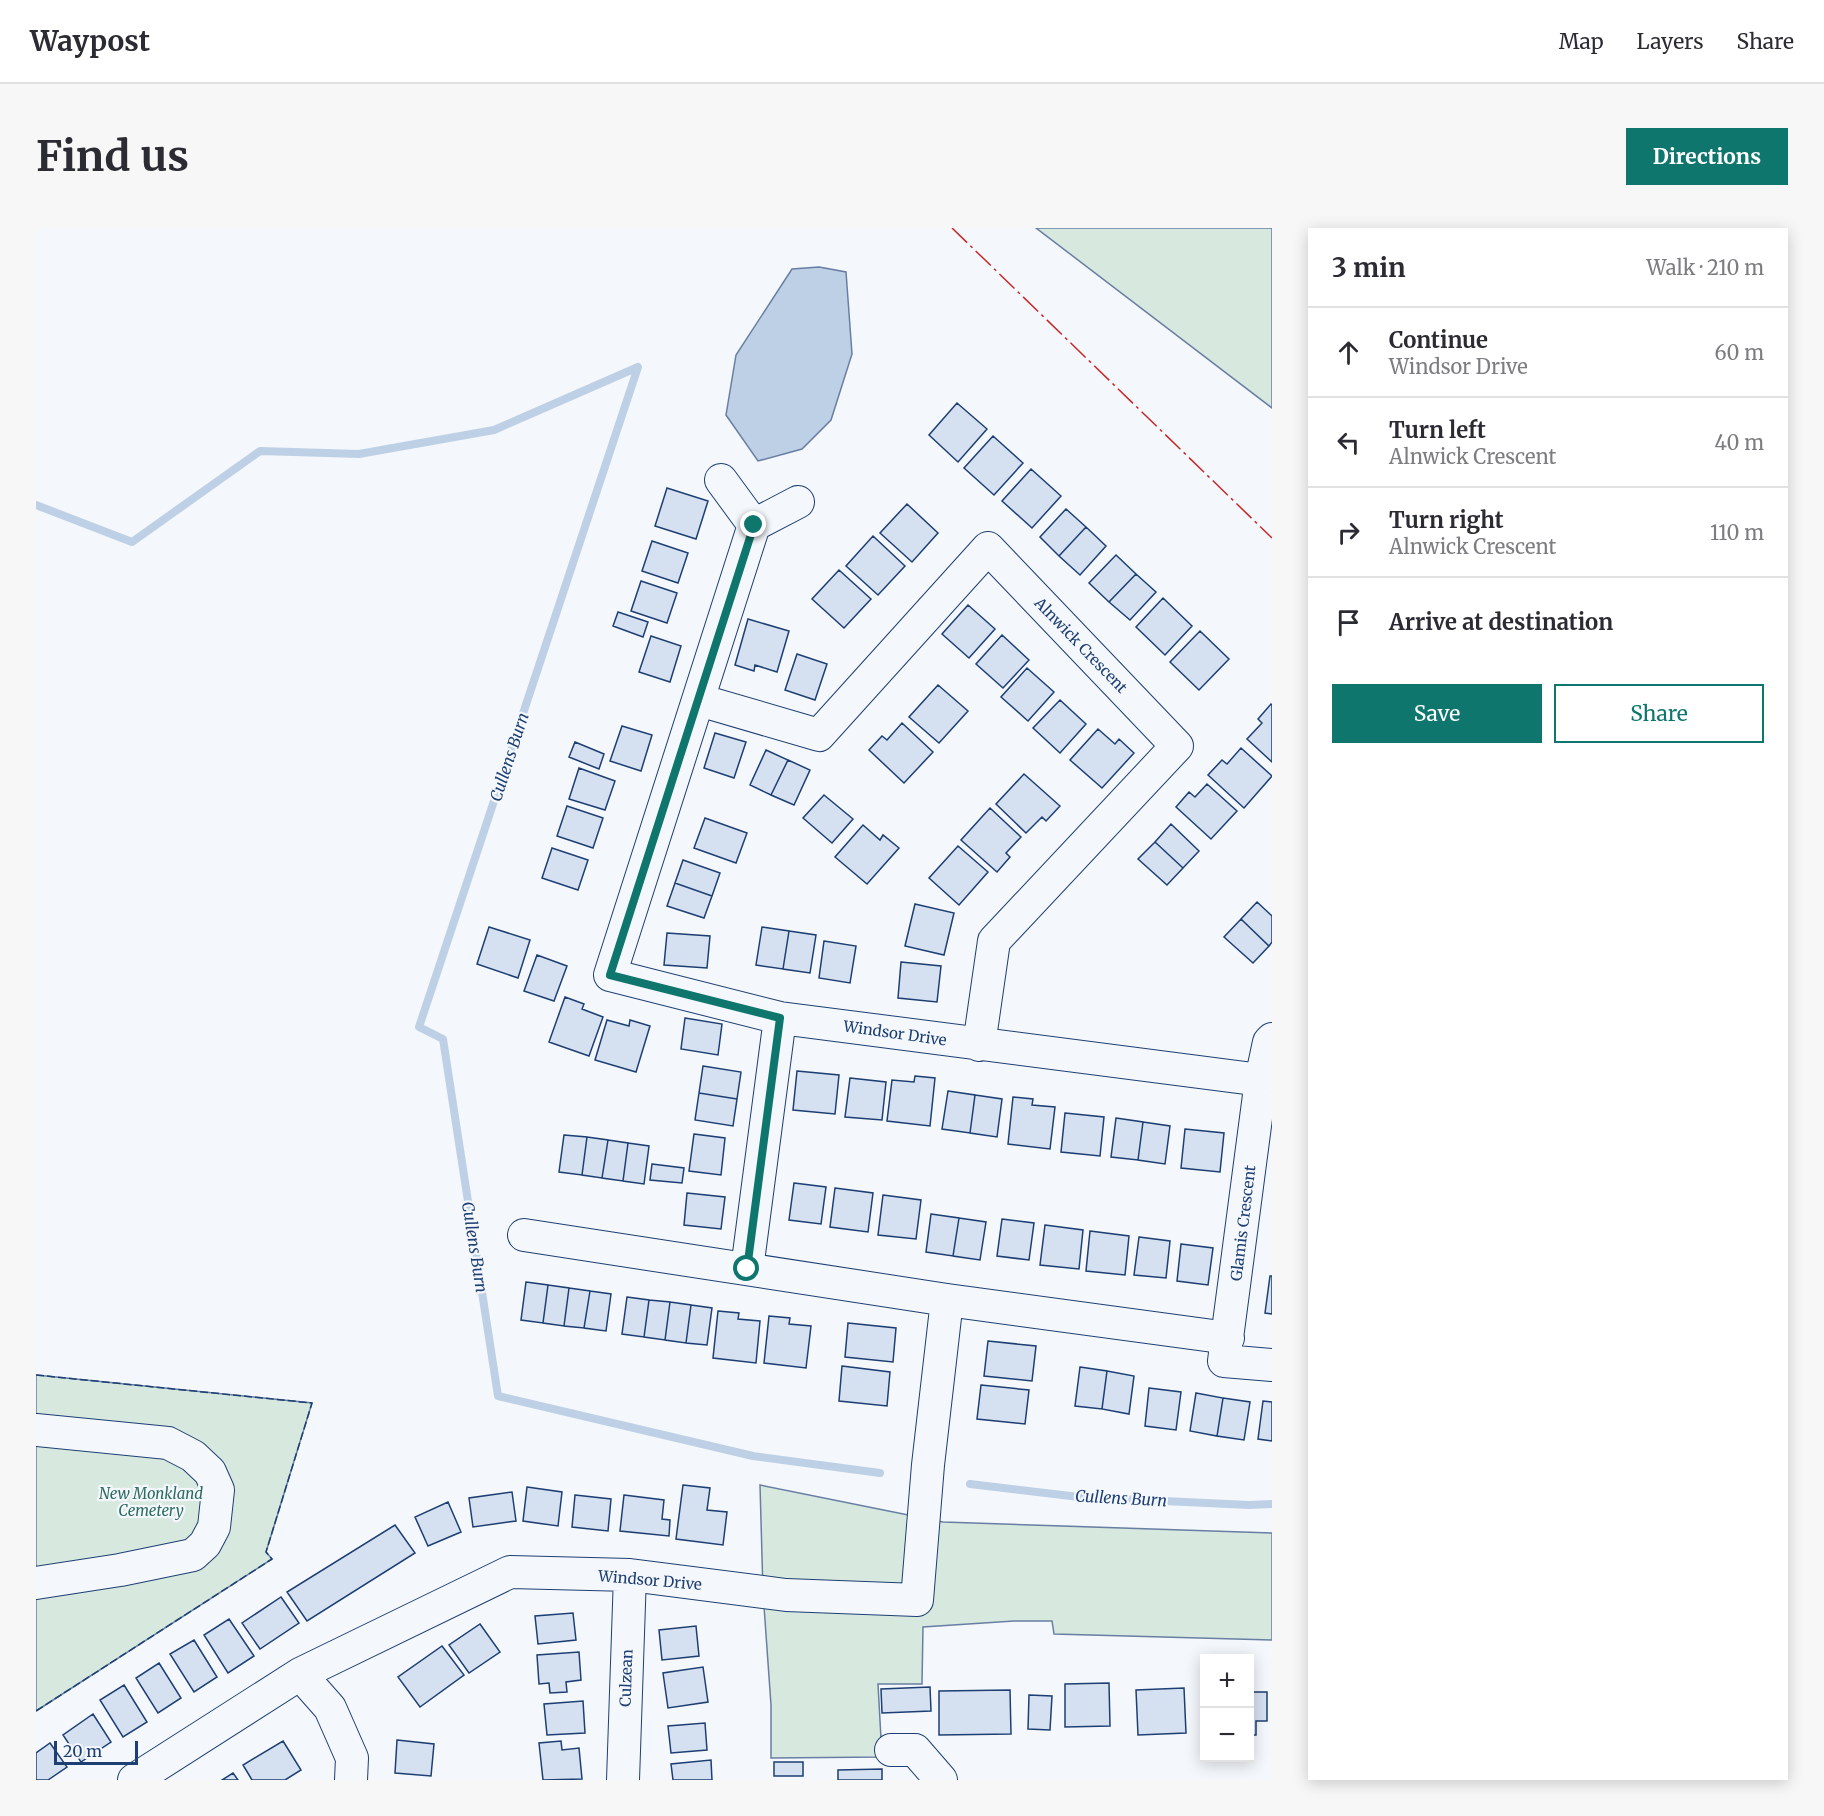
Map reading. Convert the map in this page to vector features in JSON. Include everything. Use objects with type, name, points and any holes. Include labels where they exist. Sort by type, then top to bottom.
[{"type":"street","points":[[721,480],[754,525]]},
{"type":"street","points":[[747,1269],[780,1018],[610,975],[754,525],[798,502]]},
{"type":"street","name":"Alnwick Crescent","points":[[699,700],[819,735],[988,548],[1177,746],[994,941],[979,1045]]},
{"type":"street","name":"Windsor Drive","points":[[780,1018],[1261,1080]]},
{"type":"street","name":"Glamis Crescent","points":[[1272,1039],[1269,1042],[1261,1080],[1224,1361],[1272,1365]]},
{"type":"street","points":[[524,1235],[947,1300],[1228,1338]]},
{"type":"street","name":"Windsor Drive","points":[[135,1780],[300,1674],[510,1572],[630,1575],[786,1595],[917,1600],[928,1466],[947,1300]]},
{"type":"street","points":[[36,1430],[168,1443],[193,1456],[210,1472],[218,1490],[218,1510],[214,1527],[205,1544],[193,1555],[120,1570],[36,1583]]},
{"type":"street","name":"Culzean","points":[[623,1780],[630,1575]]},
{"type":"street","points":[[300,1674],[330,1708],[352,1758],[351,1780]]},
{"type":"street","points":[[891,1750],[915,1750],[940,1780]]},
{"type":"green space","points":[[1036,228],[1272,228],[1272,408]]},
{"type":"green space","name":"New Monkland Cemetery","points":[[36,1375],[312,1403],[266,1552],[272,1559],[36,1711]]},
{"type":"green space","points":[[760,1485],[943,1522],[1272,1533],[1272,1640],[1054,1634],[1052,1621],[923,1627],[922,1684],[878,1684],[882,1757],[771,1758],[771,1705],[763,1592]]},
{"type":"water","points":[[819,267],[846,272],[852,354],[831,420],[802,449],[758,461],[726,415],[736,355],[792,269]]},
{"type":"building","points":[[957,403],[987,429],[958,462],[929,435]]},
{"type":"building","points":[[993,436],[1023,463],[994,495],[964,468]]},
{"type":"building","points":[[1031,469],[1061,496],[1032,528],[1002,501]]},
{"type":"building","points":[[667,488],[708,501],[696,539],[655,526]]},
{"type":"building","points":[[907,504],[938,533],[912,562],[880,533]]},
{"type":"building","points":[[1066,509],[1086,527],[1059,556],[1040,537]]},
{"type":"building","points":[[1086,527],[1106,546],[1080,575],[1059,556]]},
{"type":"building","points":[[873,536],[905,566],[878,595],[846,566]]},
{"type":"building","points":[[652,541],[688,553],[678,583],[642,571]]},
{"type":"building","points":[[1116,555],[1136,574],[1109,602],[1089,583]]},
{"type":"building","points":[[839,570],[871,599],[844,628],[812,599]]},
{"type":"building","points":[[1136,574],[1156,592],[1130,620],[1109,602]]},
{"type":"building","points":[[641,581],[677,593],[667,623],[631,611]]},
{"type":"building","points":[[1163,598],[1192,626],[1165,655],[1136,627]]},
{"type":"building","points":[[968,605],[995,629],[969,658],[942,634]]},
{"type":"building","points":[[618,612],[648,622],[643,637],[613,626]]},
{"type":"building","points":[[748,619],[789,631],[777,672],[755,665],[754,671],[735,665]]},
{"type":"building","points":[[1200,631],[1229,659],[1199,690],[1170,662]]},
{"type":"building","points":[[1002,635],[1029,660],[1003,688],[976,664]]},
{"type":"building","points":[[651,636],[681,646],[670,682],[639,672]]},
{"type":"building","points":[[797,654],[827,664],[815,700],[785,690]]},
{"type":"building","points":[[1027,668],[1054,692],[1028,721],[1001,697]]},
{"type":"building","points":[[938,685],[968,711],[939,743],[909,717]]},
{"type":"building","points":[[1060,700],[1086,724],[1060,753],[1033,728]]},
{"type":"building","points":[[1271,704],[1272,762],[1247,739],[1262,723],[1258,719]]},
{"type":"building","points":[[902,723],[933,752],[904,783],[869,750],[882,736],[887,740]]},
{"type":"building","points":[[622,726],[652,735],[641,771],[610,761]]},
{"type":"building","points":[[1098,729],[1115,744],[1119,739],[1134,753],[1102,788],[1070,760]]},
{"type":"building","points":[[715,733],[746,742],[734,778],[704,768]]},
{"type":"building","points":[[575,742],[604,754],[599,769],[569,757]]},
{"type":"building","points":[[1241,748],[1272,776],[1244,808],[1208,775],[1222,760],[1227,764]]},
{"type":"building","points":[[766,750],[788,760],[771,795],[750,785]]},
{"type":"building","points":[[788,760],[810,770],[794,805],[771,795]]},
{"type":"building","points":[[579,768],[615,781],[605,810],[569,799]]},
{"type":"building","points":[[1024,774],[1060,806],[1046,821],[1042,817],[1026,833],[996,804]]},
{"type":"building","points":[[1207,784],[1237,811],[1211,839],[1176,807],[1189,792],[1195,797]]},
{"type":"building","points":[[824,795],[853,819],[832,843],[803,818]]},
{"type":"building","points":[[567,806],[603,818],[593,848],[557,836]]},
{"type":"building","points":[[990,808],[1021,837],[1006,853],[1010,857],[997,872],[961,840]]},
{"type":"building","points":[[705,818],[747,833],[736,863],[694,848]]},
{"type":"building","points":[[1171,824],[1199,851],[1183,868],[1155,842]]},
{"type":"building","points":[[863,825],[880,840],[883,835],[899,848],[867,884],[835,857]]},
{"type":"building","points":[[1155,842],[1183,868],[1167,885],[1138,859]]},
{"type":"building","points":[[958,846],[988,872],[959,905],[929,878]]},
{"type":"building","points":[[552,848],[588,860],[578,890],[542,878]]},
{"type":"building","points":[[683,860],[720,873],[712,896],[675,883]]},
{"type":"building","points":[[675,883],[712,896],[704,918],[667,906]]},
{"type":"building","points":[[1257,902],[1272,916],[1272,942],[1269,946],[1241,919]]},
{"type":"building","points":[[915,904],[954,913],[944,955],[905,946]]},
{"type":"building","points":[[1241,919],[1269,946],[1253,963],[1224,937]]},
{"type":"building","points":[[489,927],[530,940],[518,978],[477,964]]},
{"type":"building","points":[[762,927],[789,931],[783,969],[756,965]]},
{"type":"building","points":[[789,931],[816,935],[810,973],[783,969]]},
{"type":"building","points":[[667,933],[710,936],[707,968],[664,965]]},
{"type":"building","points":[[824,941],[856,946],[850,983],[819,978]]},
{"type":"building","points":[[537,955],[567,966],[554,1001],[524,991]]},
{"type":"building","points":[[901,962],[941,966],[937,1002],[898,998]]},
{"type":"building","points":[[565,997],[584,1004],[582,1009],[603,1017],[589,1056],[549,1042]]},
{"type":"building","points":[[685,1018],[722,1024],[718,1055],[681,1049]]},
{"type":"building","points":[[607,1020],[629,1026],[630,1020],[650,1026],[636,1072],[595,1060]]},
{"type":"building","points":[[703,1066],[741,1072],[737,1099],[699,1093]]},
{"type":"building","points":[[797,1071],[839,1075],[835,1114],[793,1110]]},
{"type":"building","points":[[915,1076],[935,1078],[930,1126],[887,1121],[892,1080],[914,1082]]},
{"type":"building","points":[[850,1078],[886,1082],[882,1120],[845,1117]]},
{"type":"building","points":[[948,1091],[975,1095],[970,1133],[942,1129]]},
{"type":"building","points":[[699,1093],[737,1099],[733,1126],[695,1120]]},
{"type":"building","points":[[975,1095],[1002,1099],[997,1137],[970,1133]]},
{"type":"building","points":[[1013,1097],[1033,1099],[1032,1105],[1055,1107],[1050,1149],[1008,1144]]},
{"type":"building","points":[[1065,1113],[1104,1117],[1100,1156],[1061,1152]]},
{"type":"building","points":[[1116,1118],[1143,1122],[1138,1160],[1111,1157]]},
{"type":"building","points":[[1143,1122],[1170,1126],[1165,1164],[1138,1160]]},
{"type":"building","points":[[1185,1129],[1224,1133],[1220,1172],[1181,1168]]},
{"type":"building","points":[[694,1134],[725,1138],[721,1175],[689,1171]]},
{"type":"building","points":[[564,1135],[587,1137],[582,1175],[559,1172]]},
{"type":"building","points":[[587,1137],[608,1140],[602,1178],[582,1175]]},
{"type":"building","points":[[608,1140],[628,1143],[623,1181],[602,1178]]},
{"type":"building","points":[[628,1143],[649,1146],[644,1184],[623,1181]]},
{"type":"building","points":[[652,1164],[684,1168],[682,1183],[650,1180]]},
{"type":"building","points":[[794,1183],[826,1187],[821,1224],[789,1220]]},
{"type":"building","points":[[835,1188],[873,1193],[868,1232],[830,1227]]},
{"type":"building","points":[[687,1193],[725,1197],[721,1229],[684,1225]]},
{"type":"building","points":[[883,1195],[921,1200],[916,1239],[878,1235]]},
{"type":"building","points":[[931,1214],[959,1218],[953,1256],[926,1252]]},
{"type":"building","points":[[959,1218],[986,1222],[980,1260],[953,1256]]},
{"type":"building","points":[[1002,1219],[1034,1223],[1029,1260],[997,1256]]},
{"type":"building","points":[[1045,1225],[1083,1230],[1079,1269],[1040,1265]]},
{"type":"building","points":[[1090,1231],[1129,1236],[1125,1275],[1086,1271]]},
{"type":"building","points":[[1139,1237],[1170,1241],[1166,1278],[1134,1275]]},
{"type":"building","points":[[1181,1244],[1213,1248],[1208,1285],[1177,1281]]},
{"type":"building","points":[[1270,1276],[1272,1276],[1272,1314],[1265,1313]]},
{"type":"building","points":[[526,1282],[548,1285],[543,1323],[521,1320]]},
{"type":"building","points":[[548,1285],[569,1288],[564,1326],[543,1323]]},
{"type":"building","points":[[569,1288],[590,1291],[584,1328],[564,1326]]},
{"type":"building","points":[[590,1291],[611,1294],[606,1331],[584,1328]]},
{"type":"building","points":[[627,1297],[649,1300],[644,1337],[622,1334]]},
{"type":"building","points":[[649,1300],[670,1302],[665,1340],[644,1337]]},
{"type":"building","points":[[670,1302],[691,1305],[686,1343],[665,1340]]},
{"type":"building","points":[[691,1305],[712,1308],[707,1345],[686,1343]]},
{"type":"building","points":[[718,1311],[739,1313],[738,1319],[760,1321],[756,1363],[713,1358]]},
{"type":"building","points":[[769,1316],[790,1318],[789,1324],[811,1326],[806,1368],[764,1363]]},
{"type":"building","points":[[848,1323],[896,1328],[893,1362],[845,1357]]},
{"type":"building","points":[[988,1341],[1036,1346],[1032,1381],[984,1376]]},
{"type":"building","points":[[842,1366],[890,1372],[887,1406],[839,1401]]},
{"type":"building","points":[[1080,1367],[1107,1371],[1102,1409],[1075,1406]]},
{"type":"building","points":[[1107,1371],[1134,1376],[1129,1414],[1102,1409]]},
{"type":"building","points":[[981,1385],[1029,1390],[1025,1424],[977,1419]]},
{"type":"building","points":[[1149,1388],[1181,1392],[1176,1430],[1145,1426]]},
{"type":"building","points":[[1196,1393],[1223,1398],[1217,1436],[1190,1431]]},
{"type":"building","points":[[1223,1398],[1250,1402],[1244,1440],[1217,1436]]},
{"type":"building","points":[[1263,1401],[1272,1402],[1272,1441],[1258,1439]]},
{"type":"building","points":[[683,1485],[710,1488],[707,1510],[727,1512],[723,1545],[676,1539]]},
{"type":"building","points":[[527,1487],[562,1492],[558,1526],[523,1521]]},
{"type":"building","points":[[512,1492],[516,1521],[473,1527],[469,1498]]},
{"type":"building","points":[[575,1495],[611,1499],[608,1531],[572,1527]]},
{"type":"building","points":[[624,1495],[664,1500],[662,1519],[670,1520],[669,1536],[620,1531]]},
{"type":"building","points":[[448,1502],[461,1532],[428,1546],[415,1517]]},
{"type":"building","points":[[395,1525],[415,1553],[307,1621],[287,1592]]},
{"type":"building","points":[[281,1597],[299,1623],[260,1649],[242,1623]]},
{"type":"building","points":[[573,1613],[576,1640],[538,1644],[535,1616]]},
{"type":"building","points":[[229,1619],[254,1656],[228,1673],[204,1635]]},
{"type":"building","points":[[480,1624],[500,1652],[469,1673],[449,1645]]},
{"type":"building","points":[[696,1626],[699,1656],[662,1660],[659,1630]]},
{"type":"building","points":[[194,1640],[217,1677],[194,1692],[170,1654]]},
{"type":"building","points":[[442,1646],[464,1675],[420,1707],[398,1677]]},
{"type":"building","points":[[579,1652],[581,1680],[566,1682],[567,1692],[550,1693],[549,1683],[539,1684],[537,1655]]},
{"type":"building","points":[[159,1663],[181,1698],[158,1713],[136,1678]]},
{"type":"building","points":[[703,1667],[708,1702],[668,1708],[663,1673]]},
{"type":"building","points":[[1109,1683],[1110,1726],[1065,1727],[1065,1684]]},
{"type":"building","points":[[124,1685],[147,1722],[123,1737],[100,1700]]},
{"type":"building","points":[[930,1687],[931,1711],[882,1713],[881,1689]]},
{"type":"building","points":[[1184,1688],[1186,1733],[1138,1735],[1136,1690]]},
{"type":"building","points":[[1010,1690],[1011,1734],[939,1735],[939,1691]]},
{"type":"building","points":[[1254,1692],[1267,1692],[1267,1721],[1256,1721],[1256,1735],[1254,1735]]},
{"type":"building","points":[[1029,1695],[1052,1696],[1050,1730],[1028,1729]]},
{"type":"building","points":[[583,1701],[585,1733],[547,1735],[544,1704]]},
{"type":"building","points":[[93,1714],[111,1742],[81,1762],[63,1735]]},
{"type":"building","points":[[705,1723],[707,1750],[671,1753],[668,1726]]},
{"type":"building","points":[[397,1740],[434,1744],[431,1776],[395,1773]]},
{"type":"building","points":[[283,1741],[301,1770],[285,1780],[252,1780],[243,1765]]},
{"type":"building","points":[[561,1741],[562,1750],[579,1748],[582,1779],[543,1780],[539,1743]]},
{"type":"building","points":[[50,1743],[67,1767],[48,1780],[36,1780],[36,1753]]},
{"type":"building","points":[[711,1760],[712,1780],[673,1780],[671,1764]]},
{"type":"building","points":[[774,1762],[803,1762],[803,1776],[774,1776]]},
{"type":"building","points":[[882,1769],[882,1780],[838,1780],[838,1770]]},
{"type":"building","points":[[233,1773],[238,1780],[222,1780]]},
{"type":"waterway","name":"Cullens Burn","points":[[36,505],[132,542],[260,451],[359,454],[494,430],[638,367],[419,1027],[443,1039],[498,1396],[753,1456],[880,1473]]},
{"type":"waterway","name":"Cullens Burn","points":[[970,1484],[1079,1497],[1249,1505],[1272,1504]]},
{"type":"fence","points":[[36,1375],[312,1403],[266,1552],[272,1559],[36,1711]]},
{"type":"power","points":[[952,228],[1272,538]]},
{"type":"route","points":[[747,1269],[780,1018],[610,975],[754,525]]}]
